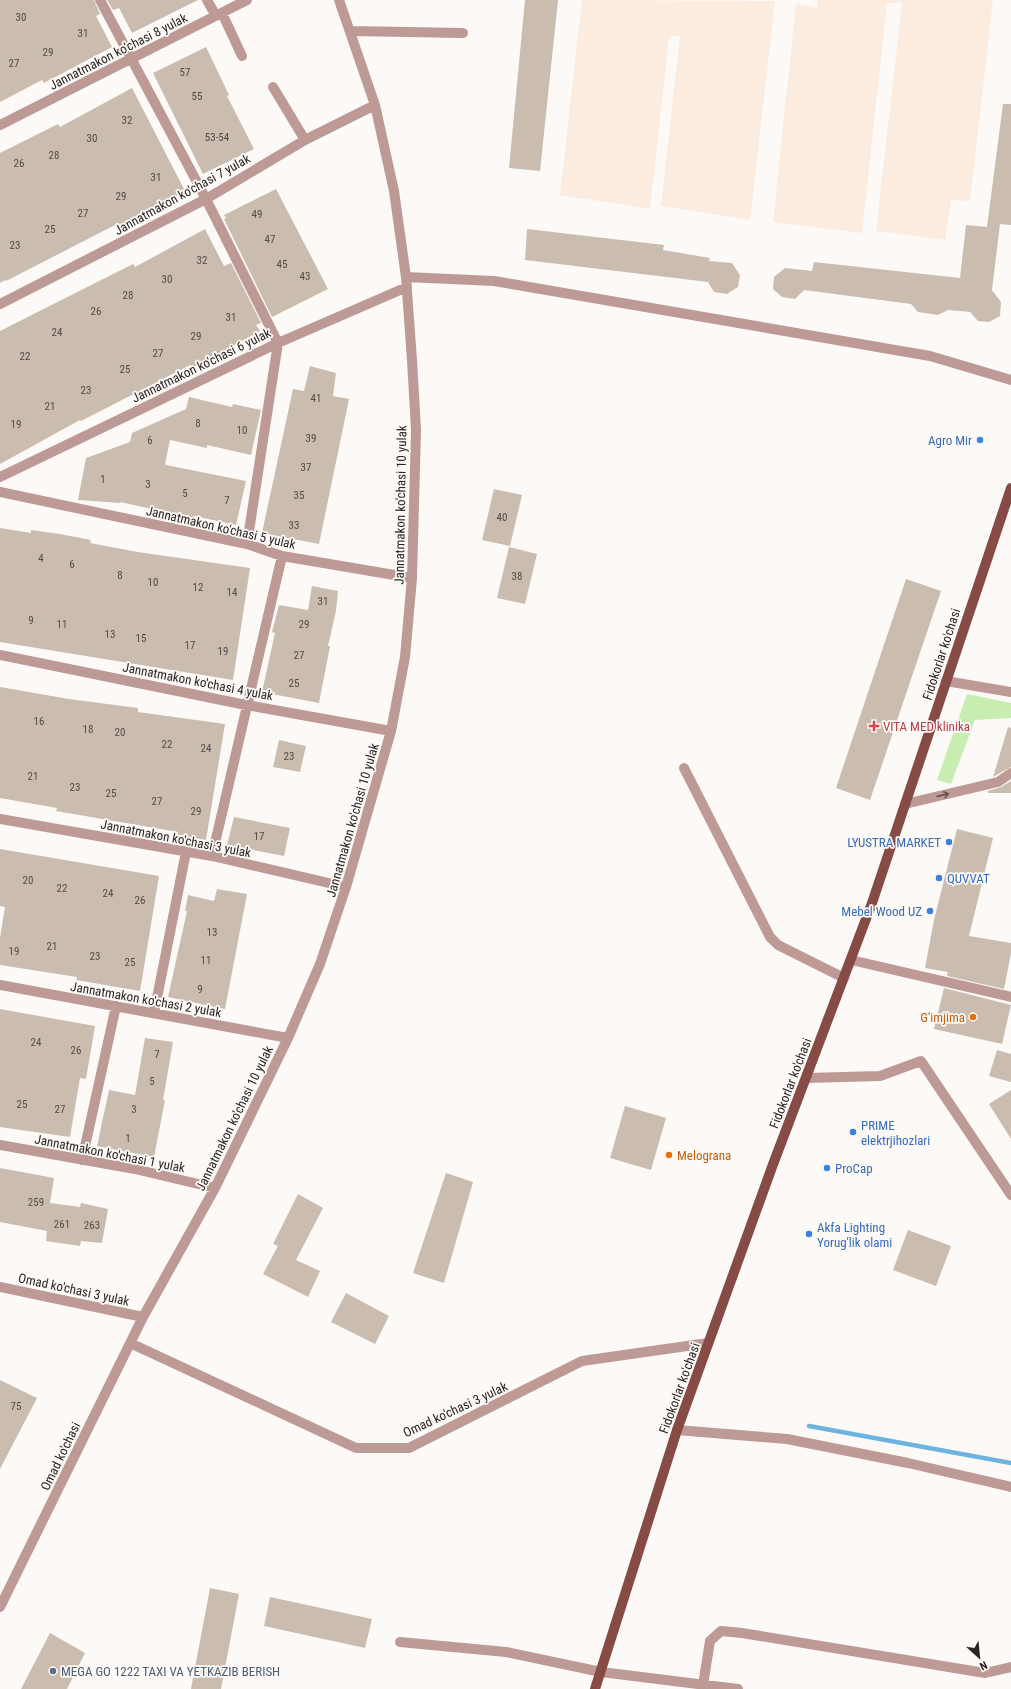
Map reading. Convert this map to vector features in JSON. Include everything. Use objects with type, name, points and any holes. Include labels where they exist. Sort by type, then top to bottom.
[{"type":"main road","name":"Fidokorlar ko'chasi","points":[[595,1689],[677,1430],[872,903],[946,681],[1008,505],[1011,488]]},
{"type":"street","points":[[100,0],[206,199],[278,343],[247,544]]},
{"type":"street","points":[[207,0],[219,15],[242,56]]},
{"type":"street","name":"Jannatmakon ko'chasi 8 yulak","points":[[0,125],[131,57],[247,0]]},
{"type":"street","name":"Jannatmakon ko'chasi 10 yulak","points":[[143,1317],[215,1188],[288,1038],[320,964],[346,887],[391,731],[405,657],[412,578],[416,430],[406,282],[394,191],[375,105],[339,0]]},
{"type":"street","points":[[350,31],[463,33]]},
{"type":"street","points":[[273,87],[305,140]]},
{"type":"street","name":"Jannatmakon ko'chasi 7 yulak","points":[[0,304],[206,199],[305,140],[375,105]]},
{"type":"street","points":[[406,282],[494,281],[930,356],[1011,380]]},
{"type":"street","name":"Jannatmakon ko'chasi 6 yulak","points":[[0,477],[406,282]]},
{"type":"street","name":"Jannatmakon ko'chasi 5 yulak","points":[[0,492],[247,544],[282,556],[412,578]]},
{"type":"street","points":[[212,856],[246,705],[282,556]]},
{"type":"street","name":"Jannatmakon ko'chasi 4 yulak","points":[[0,655],[246,705],[391,731]]},
{"type":"street","points":[[946,681],[1011,692]]},
{"type":"street","points":[[684,768],[770,937],[778,945],[844,978]]},
{"type":"street","points":[[905,804],[998,782],[1011,773]]},
{"type":"street","name":"Jannatmakon ko'chasi 3 yulak","points":[[0,819],[212,856],[346,887]]},
{"type":"street","points":[[154,1013],[186,852]]},
{"type":"street","points":[[851,960],[1011,997]]},
{"type":"street","name":"Jannatmakon ko'chasi 2 yulak","points":[[0,985],[288,1038]]},
{"type":"street","points":[[82,1160],[116,1006]]},
{"type":"street","points":[[806,1078],[880,1076],[921,1061],[1011,1195]]},
{"type":"street","name":"Jannatmakon ko'chasi 1 yulak","points":[[0,1145],[135,1169],[215,1188]]},
{"type":"street","name":"Omad ko'chasi 3 yulak","points":[[0,1287],[143,1317]]},
{"type":"street","name":"Omad ko'chasi","points":[[0,1607],[143,1317]]},
{"type":"street","name":"Omad ko'chasi 3 yulak","points":[[130,1343],[356,1448],[409,1448],[582,1361],[708,1343]]},
{"type":"street","points":[[677,1430],[787,1438],[908,1463],[1011,1487]]},
{"type":"street","points":[[703,1684],[710,1641],[721,1631],[742,1633],[985,1673],[1011,1667]]},
{"type":"street","points":[[400,1642],[506,1652],[601,1672],[738,1689]]},
{"type":"shaded area","points":[[582,0],[775,1],[750,220],[661,206],[680,35],[669,37],[650,209],[560,195]]},
{"type":"shaded area","points":[[818,0],[993,0],[970,201],[951,200],[945,240],[876,231],[902,3],[887,3],[862,233],[773,222],[796,4],[817,8]]},
{"type":"green space","points":[[967,694],[1011,703],[1011,718],[975,720],[951,784],[937,780]]},
{"type":"building","points":[[0,0],[94,0],[100,14],[96,16],[112,47],[44,83],[42,80],[0,102]]},
{"type":"building","points":[[107,0],[198,0],[132,33],[119,8],[113,10]]},
{"type":"building","points":[[525,0],[558,0],[540,171],[509,168]]},
{"type":"building","points":[[206,47],[229,95],[227,96],[254,149],[203,174],[153,73]]},
{"type":"building","points":[[132,88],[185,191],[117,228],[115,225],[0,283],[0,153],[58,124],[60,127]]},
{"type":"building","points":[[1003,104],[1011,104],[1011,225],[1000,224],[992,290],[1001,302],[1000,316],[989,322],[978,321],[970,312],[948,310],[938,315],[918,312],[911,304],[804,290],[795,299],[782,297],[773,289],[774,277],[785,268],[812,271],[814,262],[960,278],[966,225],[987,227]]},
{"type":"building","points":[[276,189],[328,289],[272,317],[224,219],[226,218],[224,215]]},
{"type":"building","points":[[205,229],[224,266],[231,263],[261,323],[256,325],[260,331],[192,368],[190,365],[81,421],[80,420],[0,464],[0,331],[133,264],[135,267]]},
{"type":"building","points":[[527,229],[664,245],[663,250],[710,258],[709,261],[732,263],[740,275],[738,287],[727,294],[714,292],[708,282],[525,260]]},
{"type":"building","points":[[310,366],[336,373],[333,396],[349,399],[319,544],[262,533],[293,389],[304,391]]},
{"type":"building","points":[[189,397],[232,407],[233,404],[261,410],[251,455],[207,445],[207,448],[170,440],[166,465],[246,481],[236,525],[194,516],[194,518],[120,502],[78,500],[86,458],[130,442],[132,433],[186,409]]},
{"type":"building","points":[[494,489],[522,495],[510,546],[482,540]]},
{"type":"building","points":[[0,528],[31,533],[31,530],[60,534],[91,540],[90,543],[138,552],[250,568],[233,680],[0,642]]},
{"type":"building","points":[[509,547],[537,554],[525,604],[497,598]]},
{"type":"building","points":[[906,579],[941,591],[870,800],[836,788]]},
{"type":"building","points":[[312,586],[338,591],[336,611],[328,646],[330,646],[319,703],[262,692],[275,633],[272,632],[279,605],[308,610]]},
{"type":"building","points":[[0,687],[69,699],[138,708],[138,712],[225,724],[206,840],[178,835],[178,832],[56,811],[57,808],[0,798]]},
{"type":"building","points":[[1008,727],[1011,728],[1011,767],[993,777]]},
{"type":"building","points":[[279,740],[306,746],[300,772],[273,767]]},
{"type":"building","points":[[1011,781],[1011,793],[988,793],[988,791],[1001,787]]},
{"type":"building","points":[[234,817],[290,828],[284,856],[227,845]]},
{"type":"building","points":[[957,829],[993,838],[969,936],[1011,943],[1011,953],[1004,989],[947,976],[948,972],[925,968],[934,920]]},
{"type":"building","points":[[0,849],[159,876],[140,991],[76,980],[77,977],[0,965],[0,938],[5,907],[0,906]]},
{"type":"building","points":[[217,889],[247,894],[225,1009],[168,997],[187,911],[185,911],[188,895],[214,901]]},
{"type":"building","name":"G'imjima","points":[[944,988],[1011,1005],[1002,1044],[934,1029]]},
{"type":"building","points":[[0,1009],[95,1026],[86,1079],[80,1078],[70,1137],[0,1127]]},
{"type":"building","points":[[145,1038],[173,1042],[163,1100],[165,1100],[154,1157],[97,1146],[109,1090],[135,1095]]},
{"type":"building","points":[[997,1050],[1011,1054],[1011,1082],[989,1076]]},
{"type":"building","points":[[1011,1090],[1011,1139],[989,1104]]},
{"type":"building","points":[[625,1106],[666,1118],[651,1170],[610,1158]]},
{"type":"building","points":[[0,1168],[54,1178],[50,1203],[80,1207],[81,1203],[108,1209],[102,1243],[81,1241],[80,1246],[46,1241],[47,1231],[0,1222]]},
{"type":"building","points":[[446,1173],[473,1182],[444,1283],[413,1273]]},
{"type":"building","points":[[298,1194],[323,1208],[296,1260],[320,1271],[308,1297],[263,1274],[278,1246],[273,1244]]},
{"type":"building","points":[[908,1230],[951,1246],[936,1286],[893,1270]]},
{"type":"building","points":[[346,1293],[389,1316],[375,1344],[331,1322]]},
{"type":"building","points":[[0,1380],[37,1398],[0,1469]]},
{"type":"building","points":[[210,1588],[239,1594],[221,1689],[191,1689]]},
{"type":"building","points":[[270,1597],[372,1619],[365,1648],[264,1626]]},
{"type":"building","name":"MEGA GO 1222 TAXI VA YETKAZIB BERISH","points":[[50,1633],[85,1653],[67,1689],[21,1689]]},
{"type":"waterway","points":[[809,1426],[1011,1463]]},
{"type":"place","name":"Agro Mir","points":[[980,440]]},
{"type":"place","name":"VITA MED klinika","points":[[874,726]]},
{"type":"place","name":"LYUSTRA MARKET","points":[[949,842]]},
{"type":"place","name":"QUVVAT","points":[[939,878]]},
{"type":"place","name":"Mebel Wood UZ","points":[[930,911]]},
{"type":"place","name":"G'imjima","points":[[973,1017]]},
{"type":"place","name":"PRIME elektrjihozlari","points":[[853,1132]]},
{"type":"place","name":"Melograna","points":[[669,1155]]},
{"type":"place","name":"ProCap","points":[[827,1168]]},
{"type":"place","name":"Akfa Lighting Yorug'lik olami","points":[[809,1234]]},
{"type":"place","name":"MEGA GO 1222 TAXI VA YETKAZIB BERISH","points":[[53,1671]]}]
